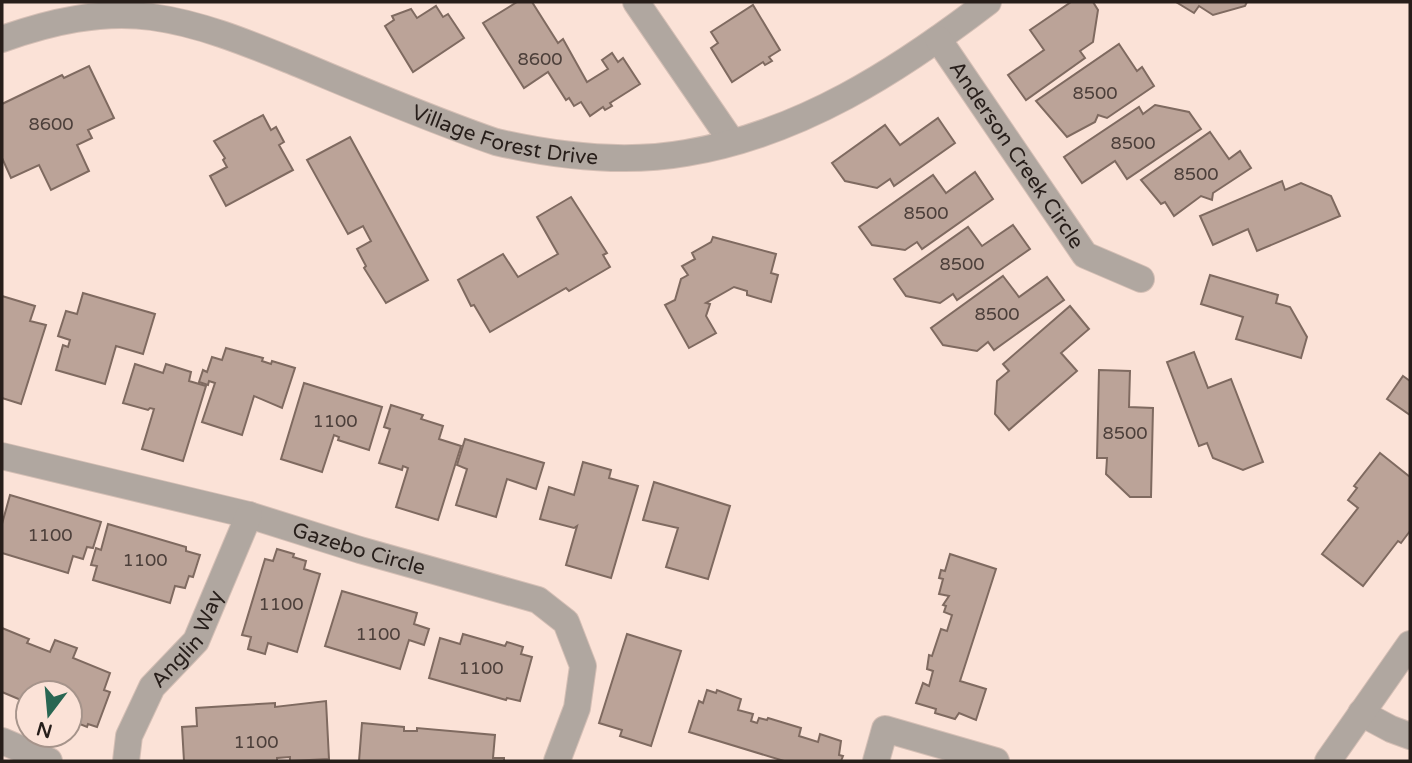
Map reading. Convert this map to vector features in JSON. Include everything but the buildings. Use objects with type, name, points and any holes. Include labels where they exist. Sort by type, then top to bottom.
[{"type":"street","points":[[636,2],[732,142]]},
{"type":"street","name":"Village Forest Drive","points":[[2,39],[97,9],[150,17],[249,44],[496,142],[532,150],[614,157],[653,157],[687,153],[732,142],[779,127],[837,103],[938,39],[988,2]]},
{"type":"street","name":"Anderson Creek Circle","points":[[938,39],[1085,255],[1141,279]]},
{"type":"street","name":"Gazebo Circle","points":[[2,456],[249,515],[360,550],[538,600],[566,622],[583,666],[577,708],[557,761]]},
{"type":"street","name":"Anglin Way","points":[[126,761],[129,736],[152,687],[195,641],[249,515]]},
{"type":"street","points":[[1328,761],[1410,644]]},
{"type":"street","points":[[1361,713],[1410,736]]},
{"type":"street","points":[[876,761],[885,729],[996,761]]},
{"type":"street","points":[[2,741],[49,761]]}]
